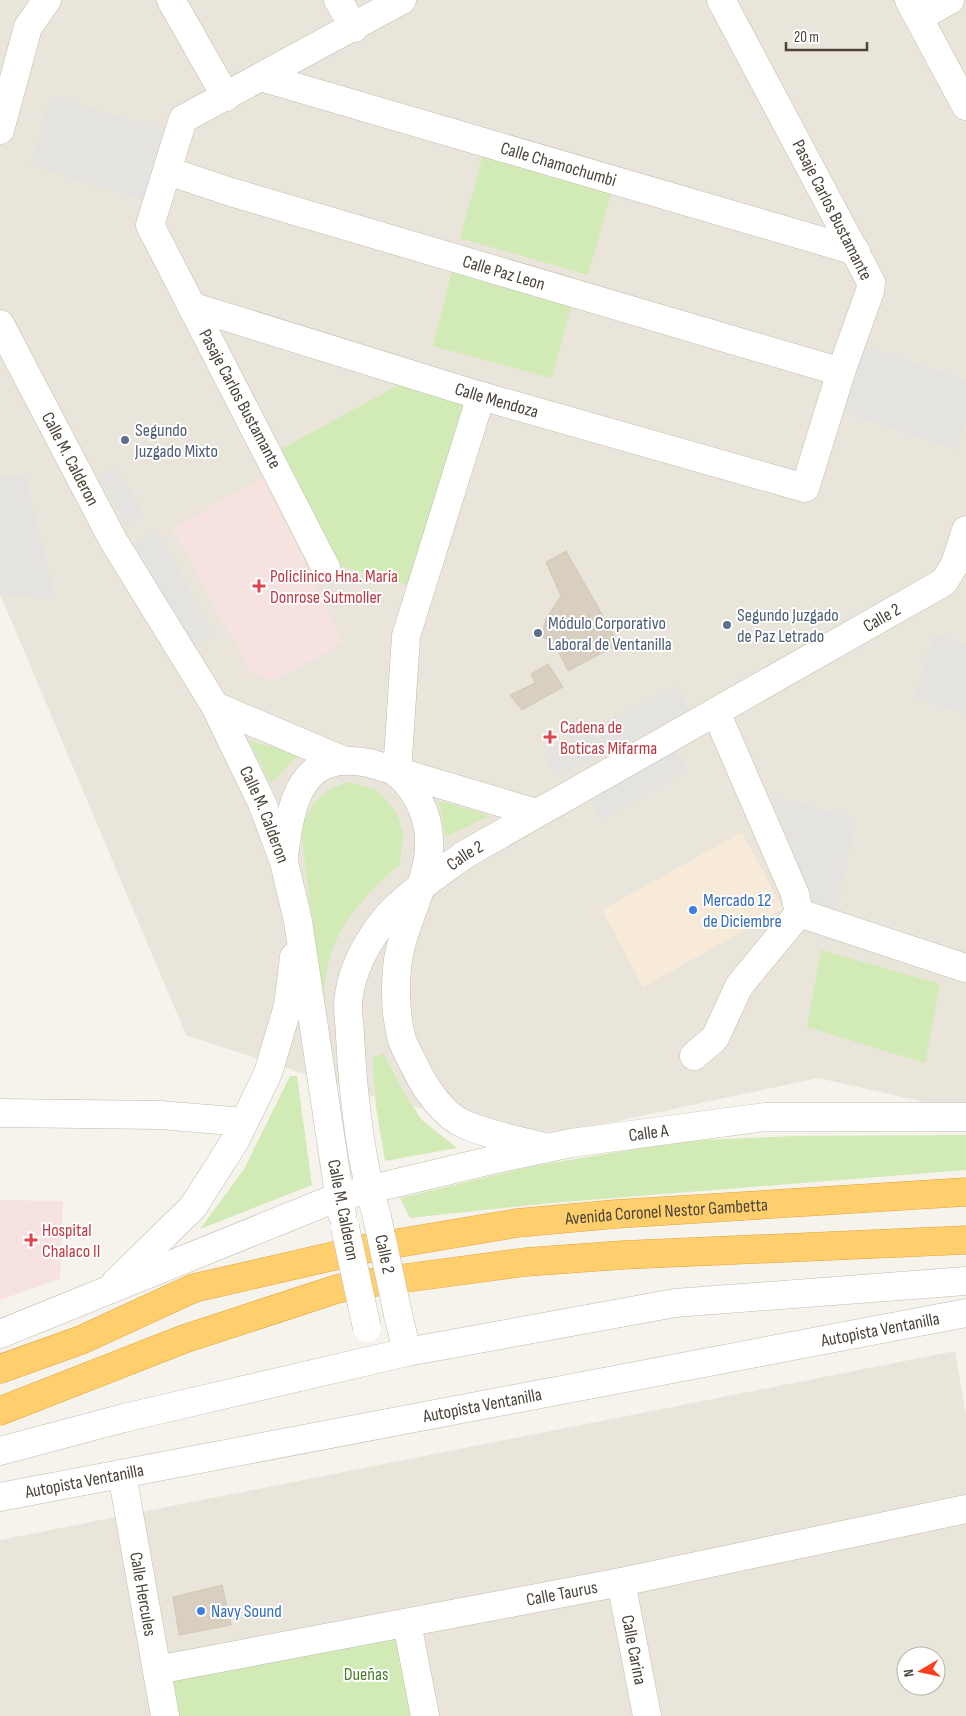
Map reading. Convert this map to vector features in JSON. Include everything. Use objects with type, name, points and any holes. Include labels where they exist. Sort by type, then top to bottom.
[{"type":"highway","name":"Avenida Coronel Nestor Gambetta","points":[[0,1369],[81,1340],[194,1288],[369,1248],[517,1223],[616,1214],[966,1192]]},
{"type":"highway","points":[[0,1411],[184,1339],[336,1289],[526,1262],[623,1255],[966,1240]]},
{"type":"street","points":[[0,130],[28,27],[47,0]]},
{"type":"street","points":[[171,0],[226,97]]},
{"type":"street","points":[[338,0],[354,28]]},
{"type":"street","points":[[168,172],[183,119],[354,28],[402,0]]},
{"type":"street","name":"Pasaje Carlos Bustamante","points":[[721,0],[871,282],[870,291],[841,372],[805,488]]},
{"type":"street","points":[[950,0],[914,9],[960,78],[966,106]]},
{"type":"street","name":"Calle Chamochumbi","points":[[261,77],[856,251]]},
{"type":"street","name":"Pasaje Carlos Bustamante","points":[[168,172],[150,225],[326,568]]},
{"type":"street","name":"Calle Paz Leon","points":[[168,172],[240,195],[841,372]]},
{"type":"street","name":"Calle Mendoza","points":[[191,306],[481,396],[805,488]]},
{"type":"street","name":"Calle M. Calderon","points":[[0,324],[113,540],[215,706],[262,803],[284,862],[298,921],[338,1197],[375,1360]]},
{"type":"street","points":[[481,396],[406,636],[398,773],[414,791],[426,819],[430,852],[428,868],[420,888],[397,966],[396,1001],[402,1040],[422,1081],[451,1117],[464,1124],[548,1148]]},
{"type":"street","name":"Calle 2","points":[[407,1352],[371,1188],[351,1054],[348,997],[353,974],[362,952],[383,921],[420,888],[464,855],[944,582],[955,564],[966,530]]},
{"type":"street","points":[[215,706],[342,760],[369,763],[536,813]]},
{"type":"street","points":[[716,712],[795,894],[799,913]]},
{"type":"street","points":[[284,862],[289,820],[294,799],[300,789],[318,770],[328,763],[342,760]]},
{"type":"street","points":[[799,913],[965,968]]},
{"type":"street","points":[[694,1056],[715,1038],[739,986],[799,913]]},
{"type":"street","points":[[105,1293],[193,1207],[236,1140],[268,1073],[288,1006],[298,921]]},
{"type":"street","points":[[0,1113],[150,1115],[244,1122]]},
{"type":"street","name":"Calle A","points":[[338,1197],[548,1148],[765,1117],[966,1117]]},
{"type":"street","points":[[0,1334],[338,1197]]},
{"type":"street","name":"Autopista Ventanilla","points":[[0,1451],[124,1418],[407,1352],[675,1303],[966,1281]]},
{"type":"street","name":"Autopista Ventanilla","points":[[0,1497],[966,1313]]},
{"type":"street","name":"Calle Hercules","points":[[122,1474],[165,1716]]},
{"type":"street","name":"Calle Taurus","points":[[157,1670],[620,1582],[966,1509]]},
{"type":"street","name":"Calle Carina","points":[[620,1582],[647,1716]]},
{"type":"street","points":[[407,1623],[425,1716]]},
{"type":"shaded area","points":[[0,0],[966,0],[966,1102],[929,1103],[818,1078],[562,1133],[521,1129],[387,1101],[186,1035],[0,594]]},
{"type":"shaded area","points":[[51,96],[164,130],[143,200],[30,165]]},
{"type":"shaded area","points":[[859,344],[966,380],[966,422],[957,450],[837,410]]},
{"type":"shaded area","points":[[117,466],[144,515],[126,525],[99,476]]},
{"type":"shaded area","points":[[0,475],[25,476],[55,598],[0,596]]},
{"type":"shaded area","name":"Policlinico Hna. María Donrose Sutmoller","points":[[263,478],[344,643],[272,681],[250,672],[172,528]]},
{"type":"shaded area","points":[[157,530],[214,634],[191,647],[133,543]]},
{"type":"shaded area","points":[[934,634],[966,644],[966,714],[913,698]]},
{"type":"shaded area","points":[[677,686],[690,711],[555,777],[543,752]]},
{"type":"shaded area","points":[[676,750],[688,770],[602,821],[590,800]]},
{"type":"shaded area","points":[[771,796],[856,819],[837,909],[813,902]]},
{"type":"shaded area","name":"Mercado 12 de Diciembre","points":[[742,832],[783,909],[643,987],[602,910]]},
{"type":"shaded area","name":"Hospital Chalaco II","points":[[0,1200],[63,1201],[60,1279],[0,1300]]},
{"type":"shaded area","points":[[955,1351],[966,1414],[966,1716],[0,1716],[0,1540]]},
{"type":"green space","points":[[483,155],[611,193],[588,275],[460,238]]},
{"type":"green space","points":[[452,271],[572,303],[552,378],[433,346]]},
{"type":"green space","points":[[406,381],[475,401],[415,587],[326,562],[272,454]]},
{"type":"green space","points":[[249,741],[299,754],[271,784]]},
{"type":"green space","points":[[349,782],[377,790],[396,812],[403,832],[400,864],[368,895],[342,929],[328,962],[322,1006],[301,829],[309,811],[324,793]]},
{"type":"green space","points":[[439,801],[485,814],[487,817],[446,837]]},
{"type":"green space","points":[[821,950],[940,984],[925,1063],[807,1027]]},
{"type":"green space","points":[[383,1053],[404,1093],[422,1120],[457,1148],[385,1161],[376,1107],[373,1058]]},
{"type":"green space","points":[[290,1076],[297,1076],[312,1185],[200,1229],[244,1169]]},
{"type":"green space","points":[[966,1135],[966,1170],[551,1203],[410,1218],[400,1198],[533,1166],[683,1141],[794,1136]]},
{"type":"green space","name":"Dueñas","points":[[407,1623],[418,1716],[172,1716],[163,1669]]},
{"type":"building","points":[[566,551],[619,644],[568,671],[553,641],[541,637],[546,619],[561,596],[546,562]]},
{"type":"building","points":[[548,664],[563,687],[522,710],[510,695],[535,683],[531,674]]},
{"type":"building","name":"Navy Sound","points":[[222,1585],[231,1625],[179,1635],[173,1597]]},
{"type":"place","name":"Segundo Juzgado Mixto","points":[[125,440]]},
{"type":"place","name":"Policlinico Hna. María Donrose Sutmoller","points":[[259,586]]},
{"type":"place","name":"Segundo Juzgado de Paz Letrado","points":[[727,625]]},
{"type":"place","name":"Módulo Corporativo Laboral de Ventanilla","points":[[538,633]]},
{"type":"place","name":"Cadena de Boticas Mifarma","points":[[550,737]]},
{"type":"place","name":"Mercado 12 de Diciembre","points":[[693,910]]},
{"type":"place","name":"Hospital Chalaco II","points":[[31,1240]]},
{"type":"place","name":"Navy Sound","points":[[201,1611]]}]
